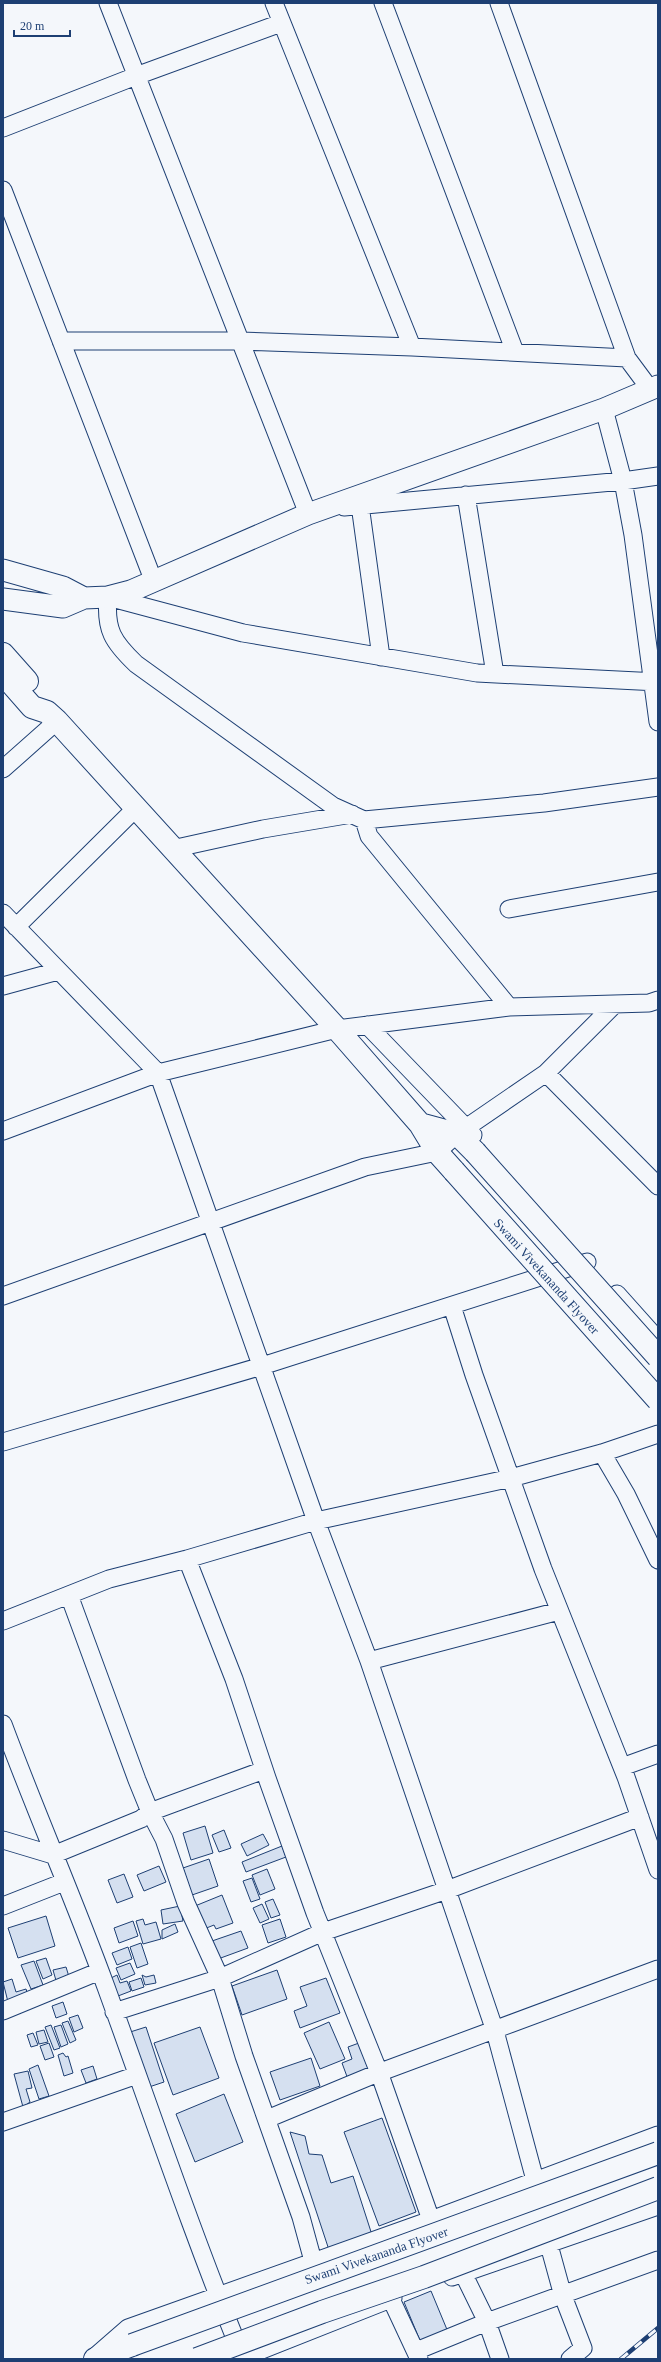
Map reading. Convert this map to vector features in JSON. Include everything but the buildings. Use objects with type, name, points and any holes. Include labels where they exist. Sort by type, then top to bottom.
[{"type":"main road","points":[[3,654],[43,700],[52,716]]},
{"type":"main road","points":[[3,674],[32,707],[52,716]]},
{"type":"main road","name":"Swami Vivekananda Flyover","points":[[52,716],[337,1029],[420,1124],[437,1152],[658,1400]]},
{"type":"main road","points":[[420,1124],[461,1131],[475,1152],[658,1357]]},
{"type":"main road","name":"Swami Vivekananda Flyover","points":[[93,2359],[658,2153]]},
{"type":"main road","points":[[197,2359],[322,2312],[452,2266],[658,2188]]},
{"type":"street","points":[[108,3],[240,341],[316,511]]},
{"type":"street","points":[[274,3],[412,347]]},
{"type":"street","points":[[383,3],[515,352]]},
{"type":"street","points":[[3,599],[63,607],[84,598],[108,597],[154,582],[316,511],[604,409],[654,387],[627,358],[499,3]]},
{"type":"street","points":[[3,128],[136,76],[281,23]]},
{"type":"street","points":[[3,190],[154,582]]},
{"type":"street","points":[[61,341],[240,341],[412,347],[627,358]]},
{"type":"street","points":[[604,409],[623,482],[633,535],[655,682],[658,722]]},
{"type":"street","points":[[316,511],[360,505],[623,482],[658,476]]},
{"type":"street","points":[[466,495],[495,674]]},
{"type":"street","points":[[360,505],[381,657]]},
{"type":"street","points":[[3,570],[63,587],[84,598]]},
{"type":"street","points":[[108,597],[242,633],[477,673],[655,682]]},
{"type":"street","points":[[108,597],[106,616],[110,633],[121,649],[136,664],[333,806],[358,817],[369,836],[509,1007]]},
{"type":"street","points":[[3,769],[52,716]]},
{"type":"street","points":[[172,849],[263,829],[358,817],[544,803],[658,787]]},
{"type":"street","points":[[16,927],[136,808]]},
{"type":"street","points":[[509,909],[658,882]]},
{"type":"street","points":[[3,913],[158,1073],[316,1521],[369,1661],[447,1890],[495,2031],[535,2180]]},
{"type":"street","points":[[3,986],[58,971]]},
{"type":"street","points":[[3,1296],[365,1166],[437,1152],[461,1131],[546,1073],[615,1004]]},
{"type":"street","points":[[3,1131],[158,1073],[337,1029],[509,1007],[615,1004],[655,1005]]},
{"type":"street","points":[[367,1026],[461,1131],[588,1262],[658,1340]]},
{"type":"street","points":[[546,1073],[658,1186]]},
{"type":"street","points":[[3,1442],[262,1366],[588,1262]]},
{"type":"street","points":[[452,1306],[511,1478],[559,1611],[622,1767],[658,1870]]},
{"type":"street","points":[[3,1621],[109,1579],[187,1559],[316,1521],[511,1478],[602,1453],[658,1434]]},
{"type":"street","points":[[602,1453],[626,1494],[658,1560]]},
{"type":"street","points":[[187,1559],[234,1679],[264,1770],[323,1932],[378,2072],[431,2220]]},
{"type":"street","points":[[69,1595],[150,1812],[164,1839],[186,1903],[220,1978],[266,2119],[301,2218],[313,2261]]},
{"type":"street","points":[[369,1661],[559,1611]]},
{"type":"street","points":[[3,1724],[53,1855],[100,1971],[241,2358],[391,2299],[658,2206]]},
{"type":"street","points":[[622,1767],[658,1754]]},
{"type":"street","points":[[3,1840],[53,1855],[141,1819],[150,1812],[264,1770]]},
{"type":"street","points":[[114,2012],[220,1978],[323,1932],[447,1890],[640,1817]]},
{"type":"street","points":[[3,1906],[64,1882]]},
{"type":"street","points":[[266,2119],[378,2072],[495,2031],[658,1969]]},
{"type":"street","points":[[3,2011],[100,1971]]},
{"type":"street","points":[[3,2122],[137,2075]]},
{"type":"street","points":[[93,2359],[128,2328],[431,2220],[658,2135]]},
{"type":"street","points":[[549,2244],[563,2296],[583,2348],[570,2359]]},
{"type":"street","points":[[391,2299],[418,2355],[487,2322],[563,2296],[658,2260]]},
{"type":"street","points":[[463,2273],[487,2322],[500,2359]]},
{"type":"railway","points":[[621,2359],[658,2328]]}]
